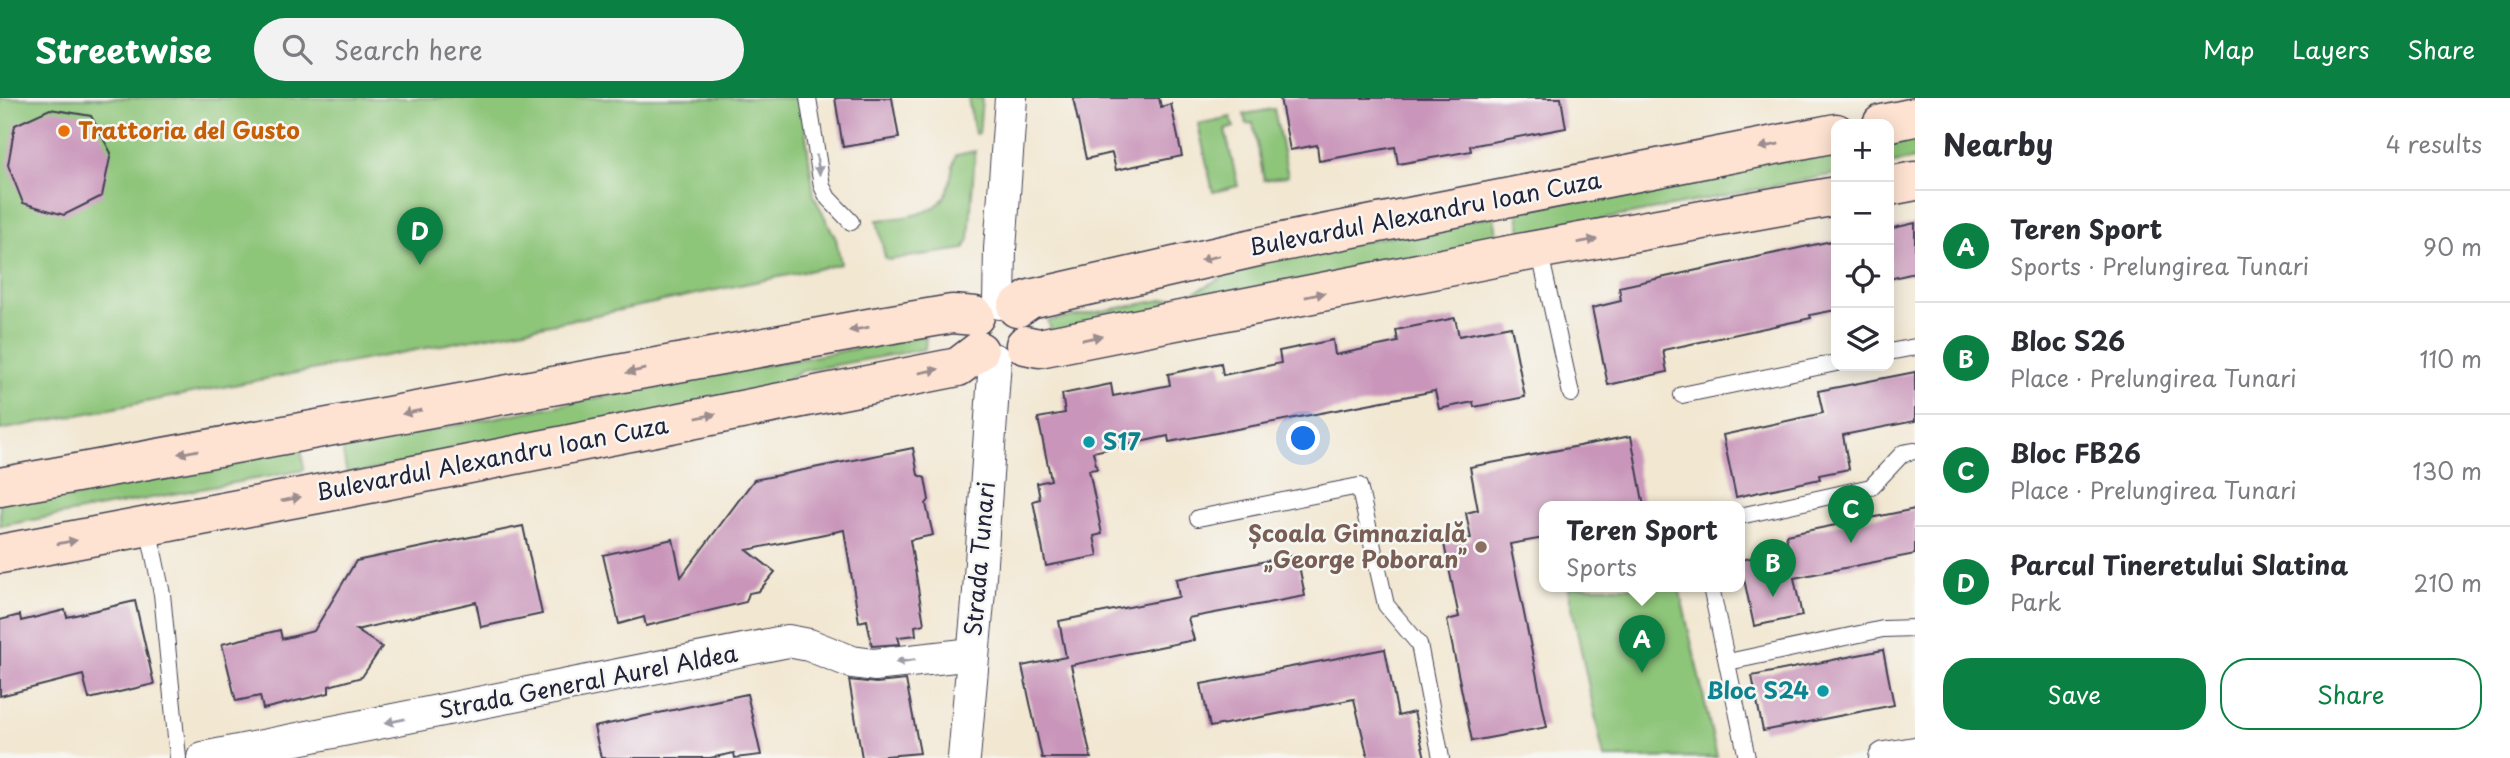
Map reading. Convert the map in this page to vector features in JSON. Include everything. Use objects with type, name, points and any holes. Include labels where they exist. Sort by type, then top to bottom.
[{"type":"main road","points":[[1894,121],[1915,117]]},
{"type":"main road","name":"Bulevardul Alexandru Ioan Cuza","points":[[0,554],[958,367],[1030,299],[1262,246],[1831,135]]},
{"type":"main road","points":[[1894,185],[1915,181]]},
{"type":"main road","name":"Bulevardul Alexandru Ioan Cuza","points":[[0,486],[952,314],[1039,348],[1539,249],[1831,196]]},
{"type":"street","name":"Strada Tunari","points":[[964,758],[999,331],[1000,249],[1011,98]]},
{"type":"street","name":"Strada General Aurel Aldea","points":[[203,758],[788,641],[809,645],[852,662],[874,665],[972,654]]},
{"type":"street","points":[[1885,758],[1915,753]]},
{"type":"lane","points":[[808,98],[822,186],[828,198],[851,222]]},
{"type":"lane","points":[[1539,249],[1570,394]]},
{"type":"lane","points":[[1894,351],[1915,347]]},
{"type":"lane","points":[[1682,395],[1831,364]]},
{"type":"lane","points":[[1745,515],[1871,487],[1903,453],[1915,451]]},
{"type":"lane","points":[[1198,518],[1359,486],[1386,605],[1419,644],[1441,758]]},
{"type":"lane","points":[[148,527],[162,594],[178,758]]},
{"type":"lane","points":[[1712,592],[1747,758]]},
{"type":"lane","points":[[1728,662],[1883,629],[1915,628]]},
{"type":"green space","points":[[0,98],[801,98],[814,196],[836,239],[841,264],[587,317],[0,430]]},
{"type":"green space","points":[[968,98],[982,98],[979,134],[975,134]]},
{"type":"green space","points":[[1274,109],[1288,176],[1264,180],[1253,123],[1246,124],[1244,114]]},
{"type":"green space","points":[[1231,117],[1234,127],[1225,130],[1238,186],[1213,192],[1198,124]]},
{"type":"green space","points":[[1915,128],[1915,159],[1894,163],[1894,132]]},
{"type":"green space","points":[[1831,145],[1831,175],[1522,235],[1516,205]]},
{"type":"green space","points":[[975,151],[969,239],[964,249],[888,260],[877,220],[917,214],[935,206],[947,192],[956,155]]},
{"type":"green space","points":[[1494,216],[1499,247],[1052,333],[1048,321],[1189,295],[1247,264]]},
{"type":"green space","points":[[926,335],[925,349],[802,371],[769,391],[347,475],[342,447]]},
{"type":"green space","points":[[300,439],[304,470],[0,526],[0,495]]},
{"type":"green space","points":[[1569,592],[1680,592],[1717,757],[1604,758]]},
{"type":"building","points":[[835,98],[892,98],[899,138],[843,147]]},
{"type":"building","points":[[1073,98],[1159,98],[1161,107],[1171,104],[1182,156],[1116,170],[1112,153],[1086,159]]},
{"type":"building","points":[[1280,98],[1561,98],[1566,128],[1470,146],[1471,151],[1398,164],[1395,147],[1319,161],[1317,145],[1290,150]]},
{"type":"building","points":[[50,109],[91,116],[111,153],[102,196],[64,215],[23,203],[8,165],[15,125]]},
{"type":"building","points":[[1915,223],[1915,273],[1894,278],[1894,245],[1894,228]]},
{"type":"building","points":[[1831,241],[1831,311],[1810,315],[1811,318],[1663,350],[1667,372],[1608,385],[1592,308],[1621,301],[1619,287]]},
{"type":"building","name":"S17","points":[[1455,318],[1459,336],[1511,326],[1525,397],[1474,407],[1473,402],[1439,409],[1435,391],[1169,442],[1168,436],[1093,452],[1097,469],[1089,470],[1102,534],[1094,536],[1098,556],[1046,566],[1033,501],[1040,499],[1037,483],[1051,480],[1038,418],[1065,413],[1062,394],[1111,384],[1113,396],[1170,385],[1168,374],[1221,363],[1223,375],[1281,363],[1279,351],[1333,340],[1335,355],[1398,342],[1396,330]]},
{"type":"building","points":[[1915,372],[1915,421],[1843,435],[1849,469],[1819,475],[1820,479],[1736,497],[1723,435],[1823,413],[1818,391]]},
{"type":"building","points":[[1631,436],[1643,501],[1539,501],[1539,539],[1510,544],[1547,727],[1472,741],[1447,620],[1459,617],[1444,544],[1471,539],[1466,513],[1478,510],[1470,467]]},
{"type":"building","points":[[913,448],[918,475],[925,478],[929,500],[926,504],[933,535],[910,540],[924,624],[915,626],[916,635],[898,637],[900,644],[872,646],[867,620],[859,622],[844,530],[747,550],[775,572],[759,591],[749,593],[746,602],[646,626],[644,617],[619,624],[603,555],[673,539],[681,577],[754,480]]},
{"type":"building","points":[[1915,509],[1915,554],[1794,578],[1802,616],[1754,626],[1745,584],[1745,559],[1789,551],[1786,535]]},
{"type":"building","points":[[523,526],[542,614],[481,627],[476,602],[356,630],[382,647],[362,677],[329,686],[329,693],[263,709],[260,696],[236,701],[222,644],[280,630],[282,639],[314,631],[356,561]]},
{"type":"building","points":[[1297,555],[1305,596],[1188,618],[1194,640],[1071,665],[1091,758],[1042,758],[1022,666],[1066,657],[1059,621],[1179,597],[1176,579]]},
{"type":"building","points":[[135,601],[154,684],[89,699],[83,675],[0,696],[0,620],[20,615],[21,621],[65,610],[67,617]]},
{"type":"building","points":[[1385,649],[1398,716],[1414,712],[1425,758],[1368,758],[1354,699],[1210,727],[1201,684]]},
{"type":"building","name":"Bloc S24","points":[[1883,650],[1894,705],[1763,731],[1752,676]]},
{"type":"building","points":[[849,680],[876,683],[906,680],[920,753],[862,758]]},
{"type":"building","points":[[747,694],[761,755],[735,758],[734,753],[710,758],[601,758],[594,727]]},
{"type":"place","name":"Trattoria del Gusto","points":[[64,131]]},
{"type":"place","name":"Parcul Tineretului Slatina","points":[[420,265]]},
{"type":"place","name":"S17","points":[[1089,442]]},
{"type":"place","name":"Bloc FB26","points":[[1851,543]]},
{"type":"place","name":"Școala Gimnazială „George Poboran”","points":[[1481,547]]},
{"type":"place","name":"Bloc S26","points":[[1773,597]]},
{"type":"place","name":"Teren Sport","points":[[1642,673]]},
{"type":"place","name":"Bloc S24","points":[[1823,691]]}]
